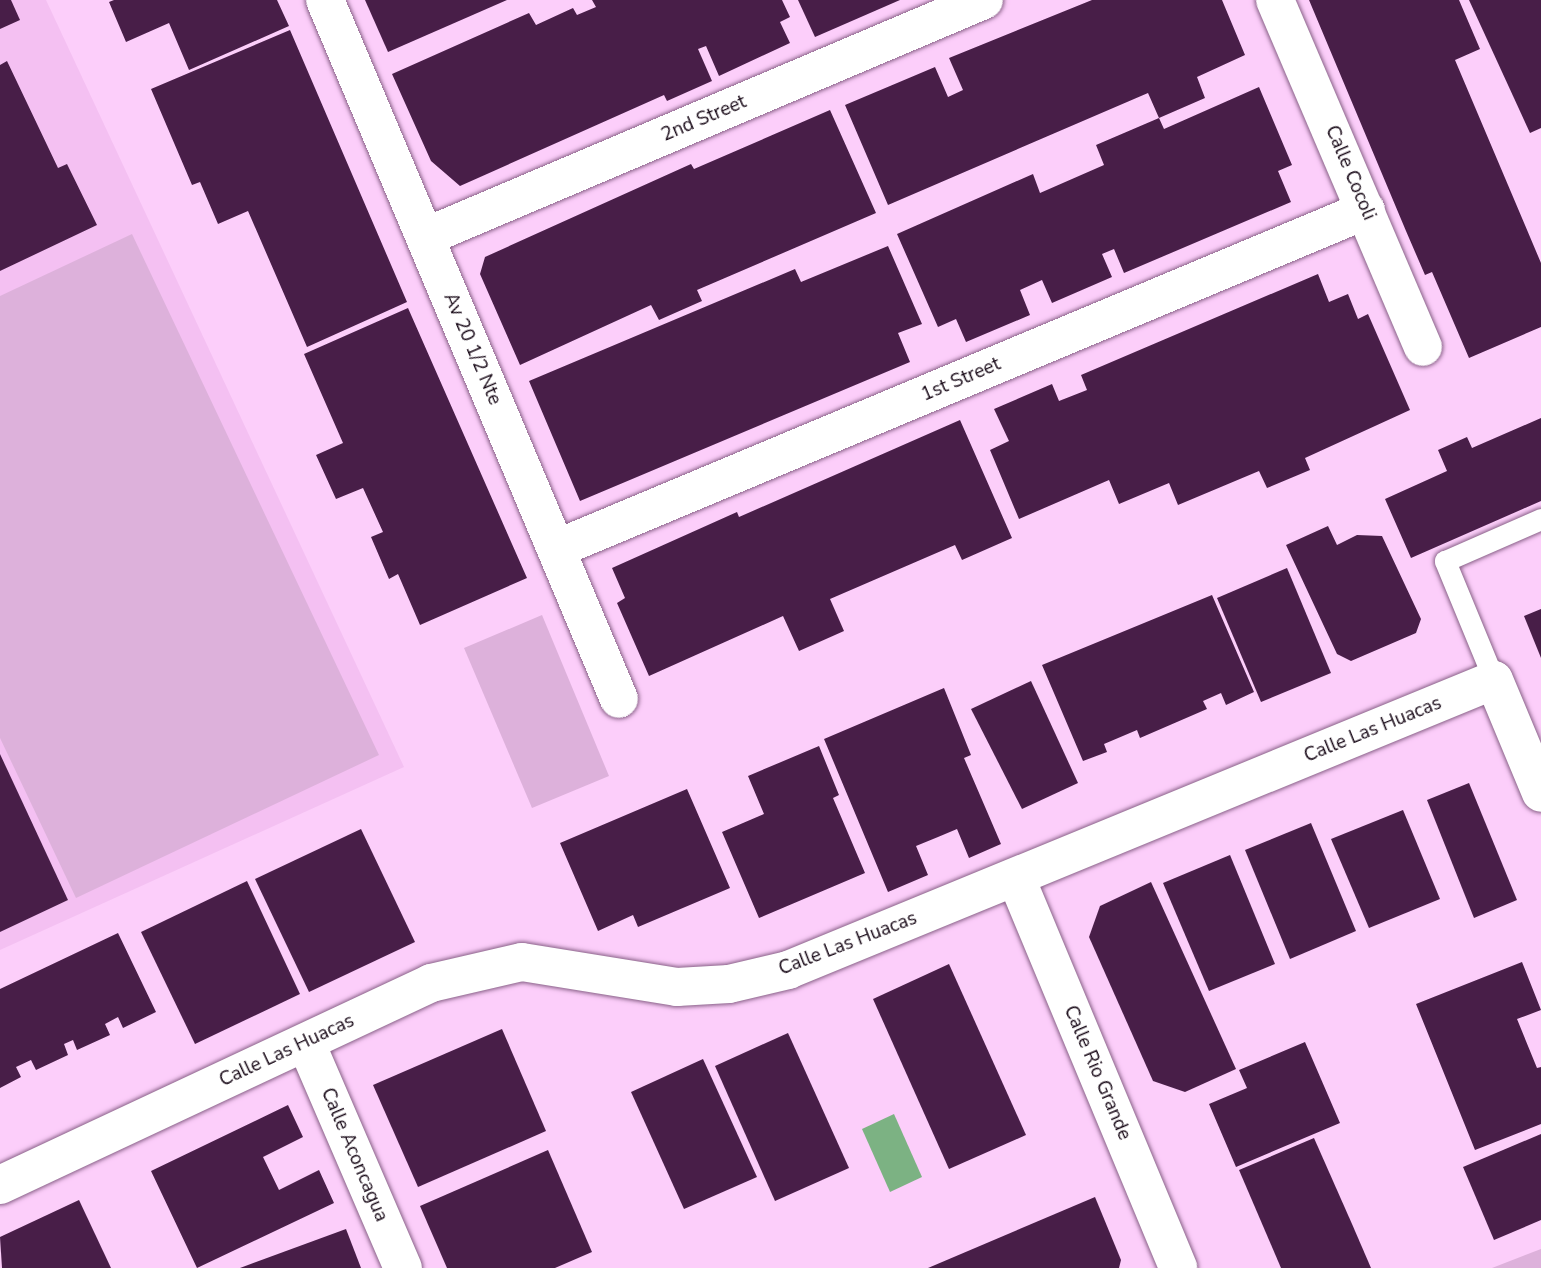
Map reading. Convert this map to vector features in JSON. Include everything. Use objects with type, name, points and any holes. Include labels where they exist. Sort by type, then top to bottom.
[{"type":"street","name":"Av 20 1/2 Nte","points":[[325,0],[619,699]]},
{"type":"street","name":"2nd Street","points":[[425,237],[984,0]]},
{"type":"street","name":"Calle Cocoli","points":[[1275,0],[1423,347]]},
{"type":"street","name":"1st Street","points":[[556,549],[1366,210]]},
{"type":"street","points":[[1494,680],[1541,793]]},
{"type":"street","name":"Calle Las Huacas","points":[[0,1185],[431,983],[522,962],[677,986],[729,984],[788,970],[1494,680]]},
{"type":"street","name":"Calle Rio Grande","points":[[1016,878],[1178,1268]]},
{"type":"street","name":"Calle Aconcagua","points":[[306,1043],[403,1268]]},
{"type":"lane","points":[[1494,680],[1445,561],[1541,519]]},
{"type":"shaded area","points":[[0,0],[46,0],[404,767],[0,950]]},
{"type":"shaded area","points":[[132,234],[379,755],[76,898],[0,738],[0,296]]},
{"type":"shaded area","points":[[542,615],[609,776],[532,808],[464,648]]},
{"type":"shaded area","points":[[894,1114],[922,1177],[890,1192],[862,1129]]},
{"type":"shaded area","points":[[1541,1249],[1541,1268],[1492,1268]]},
{"type":"building","points":[[0,0],[11,0],[20,20],[0,29]]},
{"type":"building","points":[[277,0],[289,26],[189,70],[169,23],[126,42],[109,2]]},
{"type":"building","points":[[365,0],[507,0],[388,52]]},
{"type":"building","points":[[592,0],[782,0],[790,17],[780,22],[790,43],[719,76],[706,46],[698,49],[712,81],[667,101],[664,95],[460,186],[431,161],[392,74],[529,13],[536,25],[573,8],[577,15],[596,7]]},
{"type":"building","points":[[798,0],[900,0],[815,37]]},
{"type":"building","points":[[1092,0],[1222,0],[1245,55],[1197,77],[1205,98],[1159,118],[1148,93],[888,205],[845,105],[935,67],[948,97],[963,90],[949,58]]},
{"type":"building","points":[[1309,0],[1459,0],[1480,49],[1455,60],[1541,263],[1541,327],[1469,358],[1432,272],[1425,275]]},
{"type":"building","points":[[1469,0],[1541,0],[1541,128],[1530,133]]},
{"type":"building","points":[[290,30],[407,302],[307,347],[248,211],[218,224],[200,182],[192,185],[151,89]]},
{"type":"building","points":[[7,61],[58,168],[67,164],[97,225],[0,271],[0,65]]},
{"type":"building","points":[[1259,87],[1292,165],[1278,171],[1291,202],[1124,273],[1114,249],[1102,254],[1112,277],[1052,303],[1042,280],[1020,290],[1030,315],[966,342],[956,319],[938,327],[897,234],[1033,174],[1040,193],[1104,165],[1096,145],[1159,118],[1164,129]]},
{"type":"building","points":[[830,110],[876,213],[697,290],[702,301],[659,320],[651,305],[520,365],[480,274],[485,257],[691,164],[694,169]]},
{"type":"building","points":[[888,246],[922,324],[898,333],[910,362],[580,501],[529,381],[795,269],[801,282]]},
{"type":"building","points":[[1318,274],[1329,302],[1348,294],[1358,319],[1368,314],[1410,410],[1305,458],[1310,470],[1267,488],[1259,471],[1178,505],[1169,483],[1119,504],[1109,480],[1019,519],[990,450],[1009,441],[994,409],[1052,384],[1059,401],[1087,390],[1081,375]]},
{"type":"building","points":[[408,308],[527,578],[420,625],[398,574],[389,579],[371,537],[383,532],[363,488],[336,499],[316,455],[343,443],[304,354]]},
{"type":"building","points":[[1541,418],[1541,501],[1411,558],[1385,499],[1447,471],[1438,450],[1467,437],[1472,448]]},
{"type":"building","points":[[960,420],[1012,538],[962,560],[955,545],[830,599],[844,631],[799,651],[783,616],[649,676],[617,603],[625,598],[612,568],[737,512],[739,517]]},
{"type":"building","points":[[1328,526],[1337,545],[1357,535],[1382,536],[1421,619],[1416,633],[1351,661],[1337,654],[1286,545]]},
{"type":"building","points":[[1287,568],[1331,673],[1261,702],[1217,598]]},
{"type":"building","points":[[1212,595],[1254,692],[1226,705],[1221,693],[1203,701],[1207,709],[1140,738],[1137,730],[1104,744],[1107,752],[1083,761],[1042,665]]},
{"type":"building","points":[[1541,609],[1541,658],[1524,616]]},
{"type":"building","points":[[1031,681],[1078,783],[1022,809],[971,709]]},
{"type":"building","points":[[944,688],[971,755],[964,758],[1001,844],[969,858],[957,829],[916,846],[928,875],[888,892],[824,739]]},
{"type":"building","points":[[819,746],[839,795],[833,798],[865,873],[759,918],[722,832],[764,814],[748,776]]},
{"type":"building","points":[[0,754],[68,900],[0,932]]},
{"type":"building","points":[[1469,783],[1517,900],[1474,918],[1427,800]]},
{"type":"building","points":[[687,789],[730,888],[638,927],[633,915],[598,931],[560,843]]},
{"type":"building","points":[[1403,810],[1440,899],[1369,928],[1331,839]]},
{"type":"building","points":[[1311,823],[1356,931],[1290,959],[1245,850]]},
{"type":"building","points":[[361,829],[415,942],[309,992],[255,879]]},
{"type":"building","points":[[1230,855],[1275,964],[1209,991],[1163,883]]},
{"type":"building","points":[[247,881],[300,994],[195,1044],[141,932]]},
{"type":"building","points":[[1151,882],[1236,1069],[1185,1092],[1153,1081],[1089,937],[1100,906]]},
{"type":"building","points":[[118,933],[156,1012],[123,1028],[118,1017],[105,1024],[110,1035],[77,1050],[73,1040],[64,1044],[68,1055],[36,1070],[31,1060],[16,1067],[21,1077],[0,1088],[0,989]]},
{"type":"building","points":[[1522,962],[1541,1010],[1517,1019],[1537,1068],[1541,1067],[1541,1124],[1475,1150],[1416,1004]]},
{"type":"building","points":[[949,964],[1026,1135],[949,1169],[873,999]]},
{"type":"building","points":[[502,1029],[546,1131],[418,1187],[373,1085]]},
{"type":"building","points":[[788,1033],[849,1168],[775,1201],[715,1066]]},
{"type":"building","points":[[1305,1042],[1340,1123],[1236,1167],[1209,1104],[1247,1088],[1239,1070]]},
{"type":"building","points":[[703,1059],[757,1177],[684,1209],[631,1092]]},
{"type":"building","points":[[288,1105],[303,1137],[263,1157],[279,1190],[319,1170],[334,1203],[197,1268],[151,1171]]},
{"type":"building","points":[[1541,1134],[1541,1220],[1494,1240],[1463,1167]]},
{"type":"building","points":[[1314,1138],[1371,1268],[1281,1268],[1239,1170]]},
{"type":"building","points":[[548,1150],[592,1252],[555,1268],[447,1268],[420,1206]]},
{"type":"building","points":[[1095,1197],[1121,1260],[1119,1268],[928,1268]]},
{"type":"building","points":[[79,1200],[111,1268],[2,1268],[0,1237]]},
{"type":"building","points":[[346,1229],[361,1268],[240,1268]]}]
